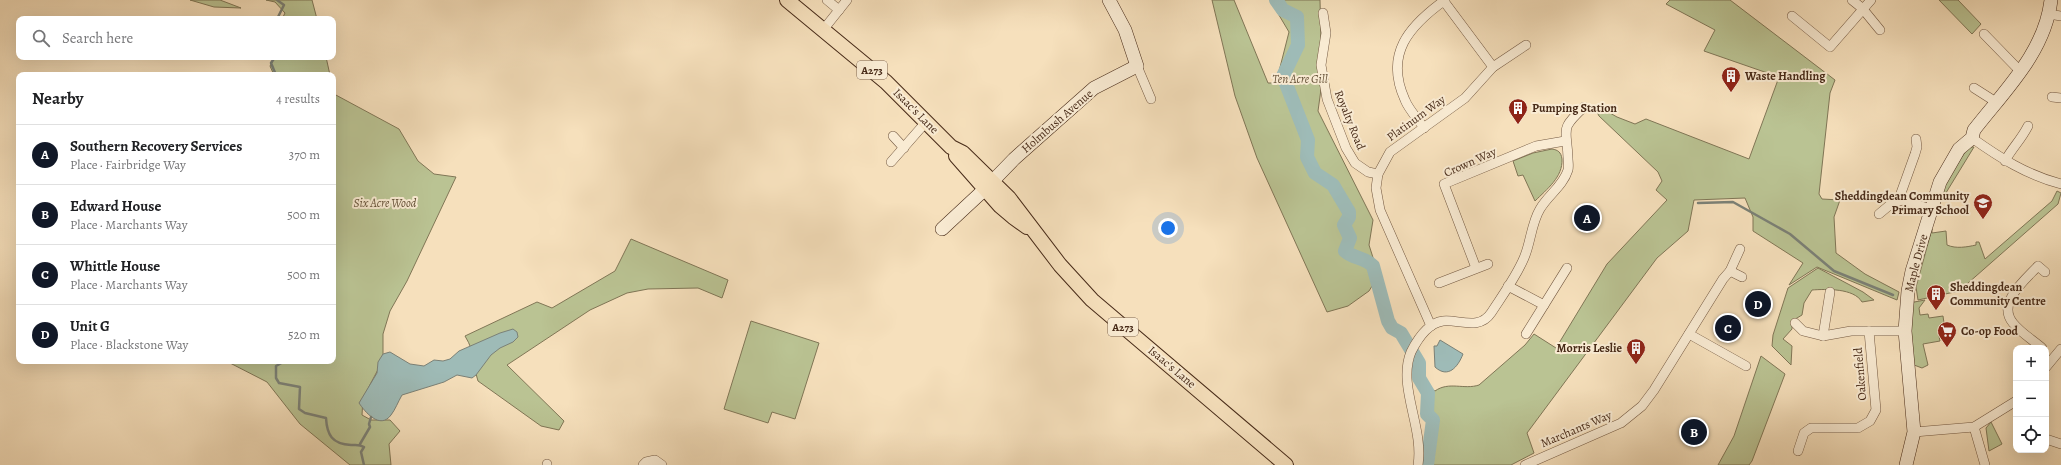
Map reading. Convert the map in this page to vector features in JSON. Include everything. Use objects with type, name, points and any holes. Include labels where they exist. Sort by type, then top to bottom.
[{"type":"main road","name":"Isaac's Lane","points":[[787,0],[886,82],[951,147],[963,153],[989,185],[1018,209],[1031,229],[1092,300],[1286,465]]},
{"type":"street","points":[[827,0],[839,10]]},
{"type":"street","points":[[823,30],[847,0]]},
{"type":"street","points":[[1109,0],[1125,30],[1137,66],[1151,99]]},
{"type":"street","points":[[1424,128],[1403,96],[1398,69],[1400,52],[1406,36],[1414,24],[1444,0],[1493,67]]},
{"type":"street","points":[[1852,0],[1862,8],[1880,30]]},
{"type":"street","points":[[1792,16],[1830,47],[1862,8],[1871,0]]},
{"type":"street","name":"Maple Drive","points":[[1906,465],[1914,432],[1905,331],[1908,291],[1912,271],[1931,209],[1940,182],[1959,149],[1972,138],[1974,130],[2020,72],[2033,53],[2046,25],[2055,15],[2051,0]]},
{"type":"street","name":"Royalty Road","points":[[1323,13],[1326,33],[1321,64],[1327,99],[1346,148],[1355,163],[1368,172],[1378,174]]},
{"type":"street","points":[[1984,34],[2020,72]]},
{"type":"street","name":"Platinum Way","points":[[1431,326],[1380,210],[1376,188],[1378,174],[1390,152],[1465,98],[1493,67],[1526,45]]},
{"type":"street","name":"Holmbush Avenue","points":[[942,229],[989,185],[1014,159],[1094,88],[1137,66]]},
{"type":"street","points":[[1974,88],[1996,102]]},
{"type":"street","points":[[1418,465],[1420,446],[1406,379],[1409,359],[1423,333],[1431,326],[1443,321],[1474,323],[1489,315],[1524,258],[1540,208],[1563,180],[1568,168],[1565,141],[1569,121],[1584,107]]},
{"type":"street","points":[[891,162],[926,122]]},
{"type":"street","points":[[2004,161],[2011,149],[2022,139],[2028,126]]},
{"type":"street","points":[[893,136],[904,148]]},
{"type":"street","points":[[1972,138],[2004,161],[2043,180],[2061,184]]},
{"type":"street","points":[[1902,200],[1901,193],[1917,147],[1916,139]]},
{"type":"street","name":"Crown Way","points":[[1476,268],[1444,184],[1536,146],[1565,141]]},
{"type":"street","points":[[1879,214],[1891,204],[1902,200],[1931,209]]},
{"type":"street","name":"Marchants Way","points":[[1525,465],[1620,423],[1642,406],[1654,390],[1723,279],[1730,271],[1740,249]]},
{"type":"street","points":[[1439,283],[1488,264]]},
{"type":"street","points":[[2039,345],[2013,323],[2008,310],[2013,294],[2038,266],[2045,272]]},
{"type":"street","points":[[1526,334],[1567,268]]},
{"type":"street","points":[[1730,271],[1742,277]]},
{"type":"street","points":[[1508,286],[1544,305]]},
{"type":"street","points":[[1823,336],[1830,292]]},
{"type":"street","points":[[1795,322],[1803,330],[1823,336],[1851,331],[1905,331]]},
{"type":"street","name":"Oakenfield","points":[[1798,451],[1804,433],[1811,428],[1858,428],[1870,421],[1876,410],[1869,331]]},
{"type":"street","points":[[1689,334],[1746,366]]},
{"type":"street","points":[[2049,363],[2061,349]]},
{"type":"street","points":[[2049,354],[2053,358]]},
{"type":"street","points":[[1914,432],[1974,427],[2013,405]]},
{"type":"street","points":[[1974,427],[1985,465]]},
{"type":"street","points":[[2049,440],[2061,444]]},
{"type":"street","points":[[643,465],[646,462],[655,460],[662,465]]},
{"type":"green space","points":[[190,0],[220,0],[241,8],[214,7]]},
{"type":"green space","points":[[266,0],[312,0],[316,16],[284,16],[285,13],[275,2]]},
{"type":"green space","name":"Ten Acre Gill","points":[[1212,0],[1234,0],[1268,83],[1276,83],[1289,32],[1270,0],[1320,0],[1322,82],[1318,111],[1373,220],[1369,245],[1377,270],[1377,278],[1369,291],[1348,306],[1327,312],[1257,158],[1235,96]]},
{"type":"green space","points":[[1670,0],[1730,0],[1835,80],[1830,93],[1819,194],[1822,199],[1840,200],[1834,217],[1836,253],[1865,274],[1899,292],[1897,300],[1817,267],[1789,285],[1803,263],[1753,231],[1753,217],[1745,198],[1694,200],[1688,231],[1657,258],[1527,433],[1534,453],[1511,465],[1427,465],[1430,432],[1431,389],[1435,391],[1440,388],[1451,386],[1468,387],[1479,385],[1525,345],[1534,334],[1556,348],[1607,264],[1667,200],[1656,190],[1662,181],[1658,172],[1599,116],[1597,112],[1599,109],[1603,109],[1617,117],[1635,124],[1646,119],[1749,159],[1779,77],[1704,51],[1715,30],[1666,4]]},
{"type":"green space","points":[[1939,0],[1958,0],[1981,24],[1972,34]]},
{"type":"green space","points":[[273,60],[327,60],[329,72],[273,72],[270,66]]},
{"type":"green space","name":"Six Acre Wood","points":[[336,95],[399,129],[418,161],[434,174],[456,177],[407,281],[390,311],[383,334],[383,360],[363,398],[362,415],[371,420],[390,420],[400,431],[389,444],[391,465],[350,465],[300,424],[267,382],[232,364],[336,364]]},
{"type":"green space","points":[[1969,147],[1974,147],[1930,219],[1946,178]]},
{"type":"green space","points":[[1552,149],[1560,153],[1562,165],[1557,177],[1535,201],[1523,175],[1518,176],[1513,161],[1533,153]]},
{"type":"green space","points":[[2057,191],[2061,193],[2058,204],[1959,291],[1918,300],[1916,287],[1932,229],[1932,233],[1946,231],[1947,245],[1950,246],[1969,246],[1976,245],[1976,242],[1979,242],[1985,259],[2052,201]]},
{"type":"green space","points":[[631,239],[728,280],[722,298],[698,288],[648,289],[627,293],[590,310],[507,365],[564,421],[559,430],[541,426],[478,381],[471,348],[465,336],[537,302],[552,308],[615,271]]},
{"type":"green space","points":[[1818,268],[1863,292],[1874,300],[1862,302],[1853,294],[1839,290],[1812,290],[1804,303],[1802,315],[1792,321],[1792,329],[1783,339],[1792,346],[1791,365],[1772,346],[1773,335],[1788,288]]},
{"type":"green space","points":[[1925,300],[1919,308],[1920,315],[1928,314],[1929,318],[1943,316],[1945,330],[1938,331],[1940,341],[1923,344],[1928,365],[1922,368],[1914,365],[1913,360],[1909,303]]},
{"type":"green space","points":[[751,321],[819,343],[795,419],[772,412],[768,423],[724,409]]},
{"type":"green space","points":[[1761,356],[1785,374],[1752,461],[1749,465],[1718,465],[1734,436]]},
{"type":"green space","points":[[1991,422],[2002,444],[1989,451],[1986,428]]},
{"type":"water","points":[[513,329],[517,332],[518,337],[513,342],[500,348],[491,355],[472,378],[457,375],[444,382],[402,395],[391,415],[387,419],[382,421],[373,418],[359,403],[377,373],[378,362],[383,354],[390,352],[410,364],[424,366],[434,360],[443,361],[450,359],[459,351],[500,333]]},
{"type":"water","points":[[1440,340],[1463,354],[1455,367],[1448,372],[1444,372],[1435,367],[1434,346],[1437,346]]},
{"type":"waterway","points":[[277,0],[284,5],[278,16]]},
{"type":"waterway","points":[[1276,0],[1283,10],[1297,17],[1298,45],[1283,76],[1308,140],[1307,157],[1315,173],[1333,185],[1349,212],[1349,217],[1344,225],[1350,238],[1345,251],[1348,254],[1367,261],[1373,266],[1388,321],[1392,328],[1401,333],[1419,363],[1419,378],[1428,393],[1427,414],[1433,420],[1427,465]]},
{"type":"waterway","points":[[273,60],[271,63],[275,72]]},
{"type":"waterway","points":[[1698,203],[1733,202],[1790,234],[1834,271],[1893,295]]},
{"type":"waterway","points":[[280,364],[276,366],[276,378],[279,383],[300,387],[299,409],[305,413],[326,418],[329,434],[339,443],[364,447],[361,452],[364,465]]},
{"type":"waterway","points":[[360,444],[370,427],[369,424],[371,417]]},
{"type":"place","name":"Waste Handling","points":[[1731,93]]},
{"type":"place","name":"Pumping Station","points":[[1518,125]]},
{"type":"place","name":"Southern Recovery Services","points":[[1587,218]]},
{"type":"place","name":"Sheddingdean Community Primary School","points":[[1983,220]]},
{"type":"place","name":"Unit G","points":[[1758,304]]},
{"type":"place","name":"Sheddingdean Community Centre","points":[[1936,311]]},
{"type":"place","name":"Whittle House","points":[[1728,328]]},
{"type":"place","name":"Co-op Food","points":[[1947,348]]},
{"type":"place","name":"Morris Leslie","points":[[1636,365]]},
{"type":"place","name":"Edward House","points":[[1694,432]]}]
